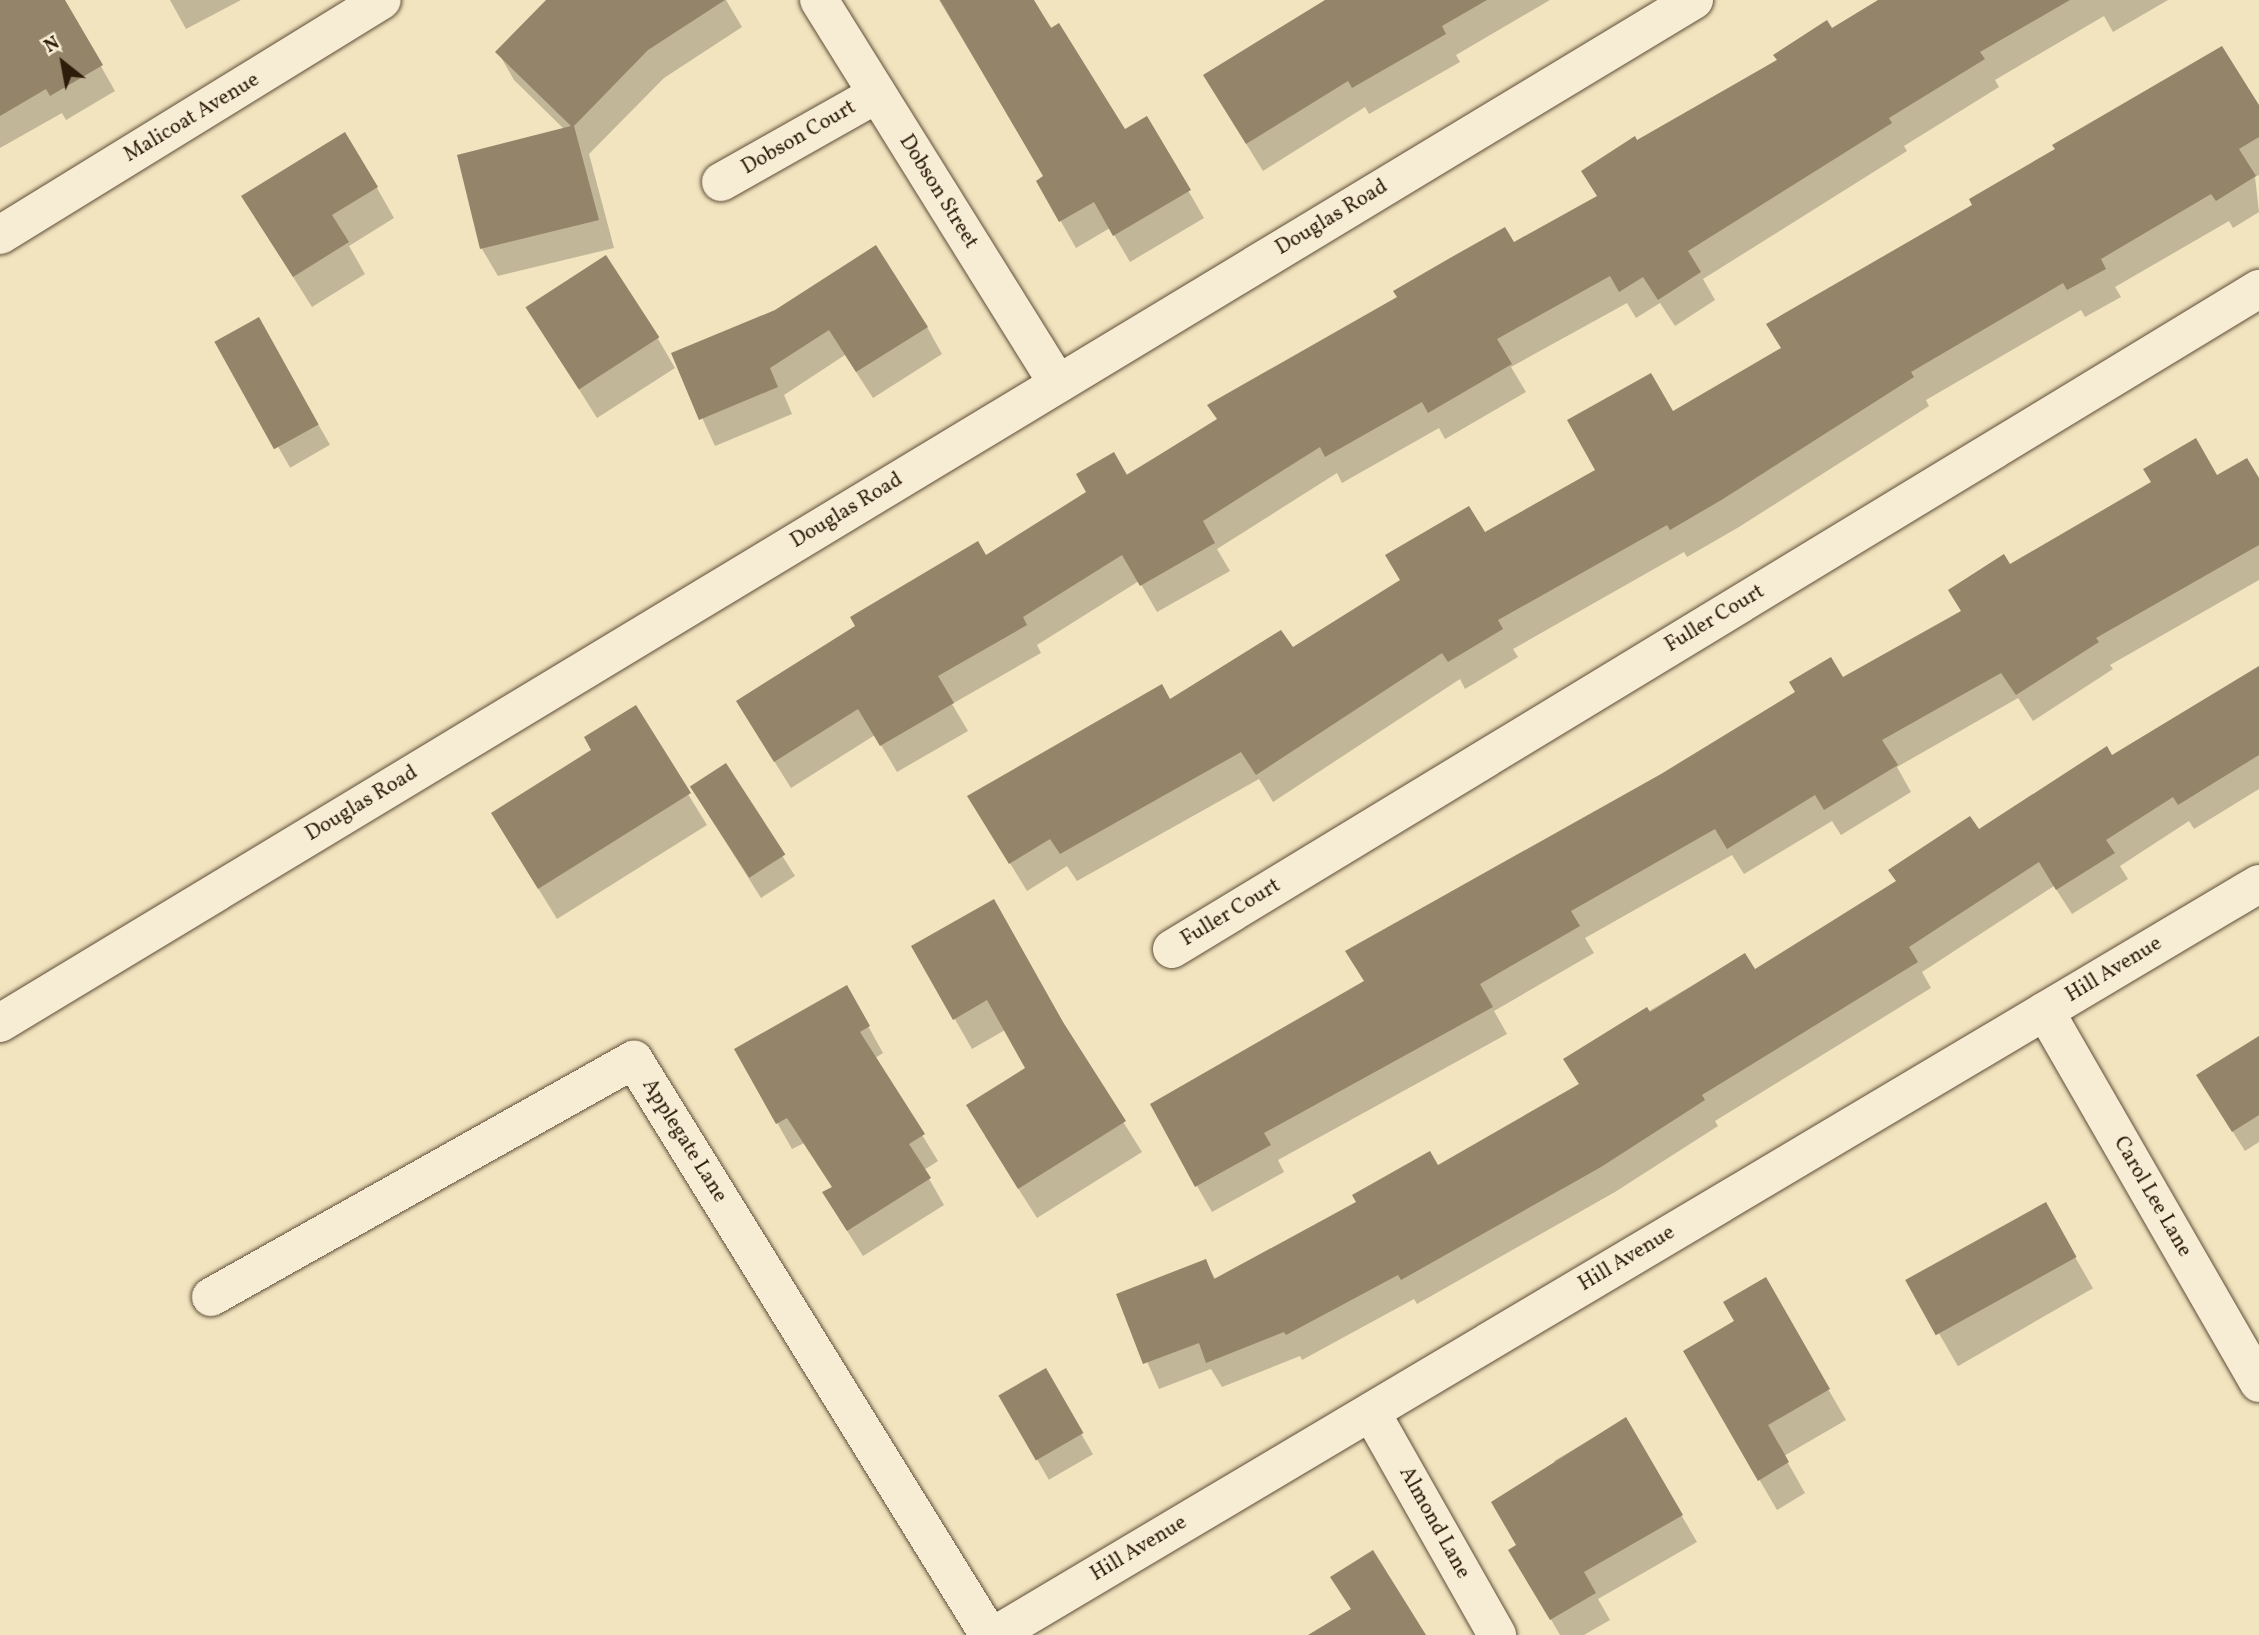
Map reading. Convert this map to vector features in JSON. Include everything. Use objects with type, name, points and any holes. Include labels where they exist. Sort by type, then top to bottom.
[{"type":"street","name":"Malicoat Avenue","points":[[0,235],[382,0]]},
{"type":"street","name":"Dobson Street","points":[[819,0],[1058,384]]},
{"type":"street","name":"Douglas Road","points":[[0,1023],[1694,0]]},
{"type":"street","name":"Dobson Court","points":[[721,182],[877,94]]},
{"type":"street","name":"Fuller Court","points":[[1172,948],[2259,289]]},
{"type":"street","name":"Hill Avenue","points":[[995,1635],[2259,884]]},
{"type":"street","name":"Carol Lee Lane","points":[[2045,1011],[2259,1383]]},
{"type":"street","name":"Applegate Lane","points":[[211,1297],[635,1060],[989,1635]]},
{"type":"street","name":"Almond Lane","points":[[1371,1412],[1497,1635]]},
{"type":"building","points":[[0,0],[65,0],[103,65],[50,96],[46,89],[0,116]]},
{"type":"building","points":[[546,0],[725,0],[648,50],[574,126],[599,220],[480,249],[457,155],[571,126],[495,52]]},
{"type":"building","points":[[940,0],[1034,0],[1051,28],[1059,23],[1125,129],[1147,116],[1191,190],[1113,236],[1094,202],[1059,222],[1036,181],[1043,176]]},
{"type":"building","points":[[1325,0],[1487,0],[1442,26],[1446,34],[1352,88],[1348,81],[1246,144],[1203,75]]},
{"type":"building","points":[[1878,0],[2070,0],[1980,52],[1985,59],[1889,118],[1892,123],[1688,251],[1701,272],[1658,300],[1643,277],[1619,292],[1610,276],[1497,339],[1512,364],[1428,413],[1422,402],[1325,457],[1320,447],[1203,521],[1215,543],[1140,586],[1122,555],[1023,617],[1027,625],[938,676],[954,703],[880,746],[858,709],[774,762],[736,701],[855,626],[850,617],[978,541],[986,555],[1086,492],[1076,474],[1114,452],[1127,475],[1217,419],[1207,405],[1397,297],[1393,291],[1505,227],[1514,242],[1597,196],[1581,171],[1635,136],[1637,140],[1777,60],[1773,55],[1827,20],[1832,28]]},
{"type":"building","points":[[2222,46],[2259,105],[2259,137],[2239,149],[2256,176],[2216,201],[2211,194],[2101,259],[2106,269],[2067,290],[2063,283],[1911,372],[1914,377],[1723,499],[1670,530],[1667,525],[1498,620],[1503,629],[1448,662],[1442,653],[1256,775],[1241,752],[1060,854],[1050,839],[1009,864],[967,796],[1162,684],[1170,699],[1281,630],[1293,647],[1400,580],[1385,555],[1469,506],[1485,532],[1595,470],[1567,420],[1651,373],[1673,411],[1781,348],[1766,324],[1972,205],[1969,199],[2055,149],[2052,145]]},
{"type":"building","points":[[345,132],[378,187],[332,215],[349,242],[293,277],[241,196]]},
{"type":"building","points":[[876,245],[928,327],[856,372],[829,330],[770,368],[778,387],[699,420],[671,353],[775,310]]},
{"type":"building","points":[[606,255],[659,337],[579,389],[525,307]]},
{"type":"building","points":[[259,317],[319,425],[274,449],[214,342]]},
{"type":"building","points":[[2196,438],[2217,475],[2247,458],[2259,478],[2259,545],[2096,638],[2099,642],[2016,695],[2001,673],[1882,740],[1898,765],[1824,810],[1815,795],[1727,849],[1715,829],[1571,911],[1580,926],[1480,984],[1493,1007],[1264,1133],[1271,1145],[1195,1187],[1150,1104],[1364,981],[1345,951],[1661,774],[1795,692],[1789,682],[1831,657],[1843,677],[1961,611],[1948,590],[2004,554],[2010,564],[2151,482],[2143,469]]},
{"type":"building","points":[[2259,666],[2259,755],[2178,805],[2173,797],[2106,840],[2115,853],[2056,890],[2039,862],[1909,947],[1918,962],[1702,1095],[1705,1100],[1601,1167],[1401,1280],[1398,1275],[1286,1335],[1284,1332],[1206,1363],[1199,1343],[1143,1364],[1116,1294],[1206,1259],[1214,1279],[1356,1202],[1352,1195],[1430,1151],[1438,1165],[1579,1084],[1563,1059],[1647,1007],[1650,1012],[1745,953],[1755,969],[1896,881],[1888,870],[1970,816],[1979,829],[2107,746],[2112,755]]},
{"type":"building","points":[[636,705],[691,793],[538,889],[491,813],[591,750],[584,737]]},
{"type":"building","points":[[726,763],[785,854],[749,878],[690,786]]},
{"type":"building","points":[[994,899],[1063,1022],[1126,1121],[1018,1189],[966,1105],[1025,1068],[987,1000],[953,1020],[911,946]]},
{"type":"building","points":[[847,985],[870,1026],[860,1032],[925,1134],[909,1144],[931,1178],[847,1231],[822,1192],[832,1187],[787,1118],[776,1124],[734,1049]]},
{"type":"building","points":[[2259,1036],[2259,1115],[2232,1132],[2196,1075]]},
{"type":"building","points":[[2046,1202],[2077,1257],[1936,1335],[1905,1280]]},
{"type":"building","points":[[1766,1277],[1830,1389],[1768,1425],[1789,1462],[1758,1481],[1683,1351],[1734,1321],[1723,1302]]},
{"type":"building","points":[[1046,1368],[1084,1433],[1036,1460],[998,1396]]},
{"type":"building","points":[[1626,1417],[1683,1515],[1584,1572],[1596,1593],[1550,1620],[1508,1550],[1516,1545],[1491,1502]]},
{"type":"building","points":[[1373,1550],[1426,1635],[1308,1635],[1351,1609],[1330,1577]]}]
